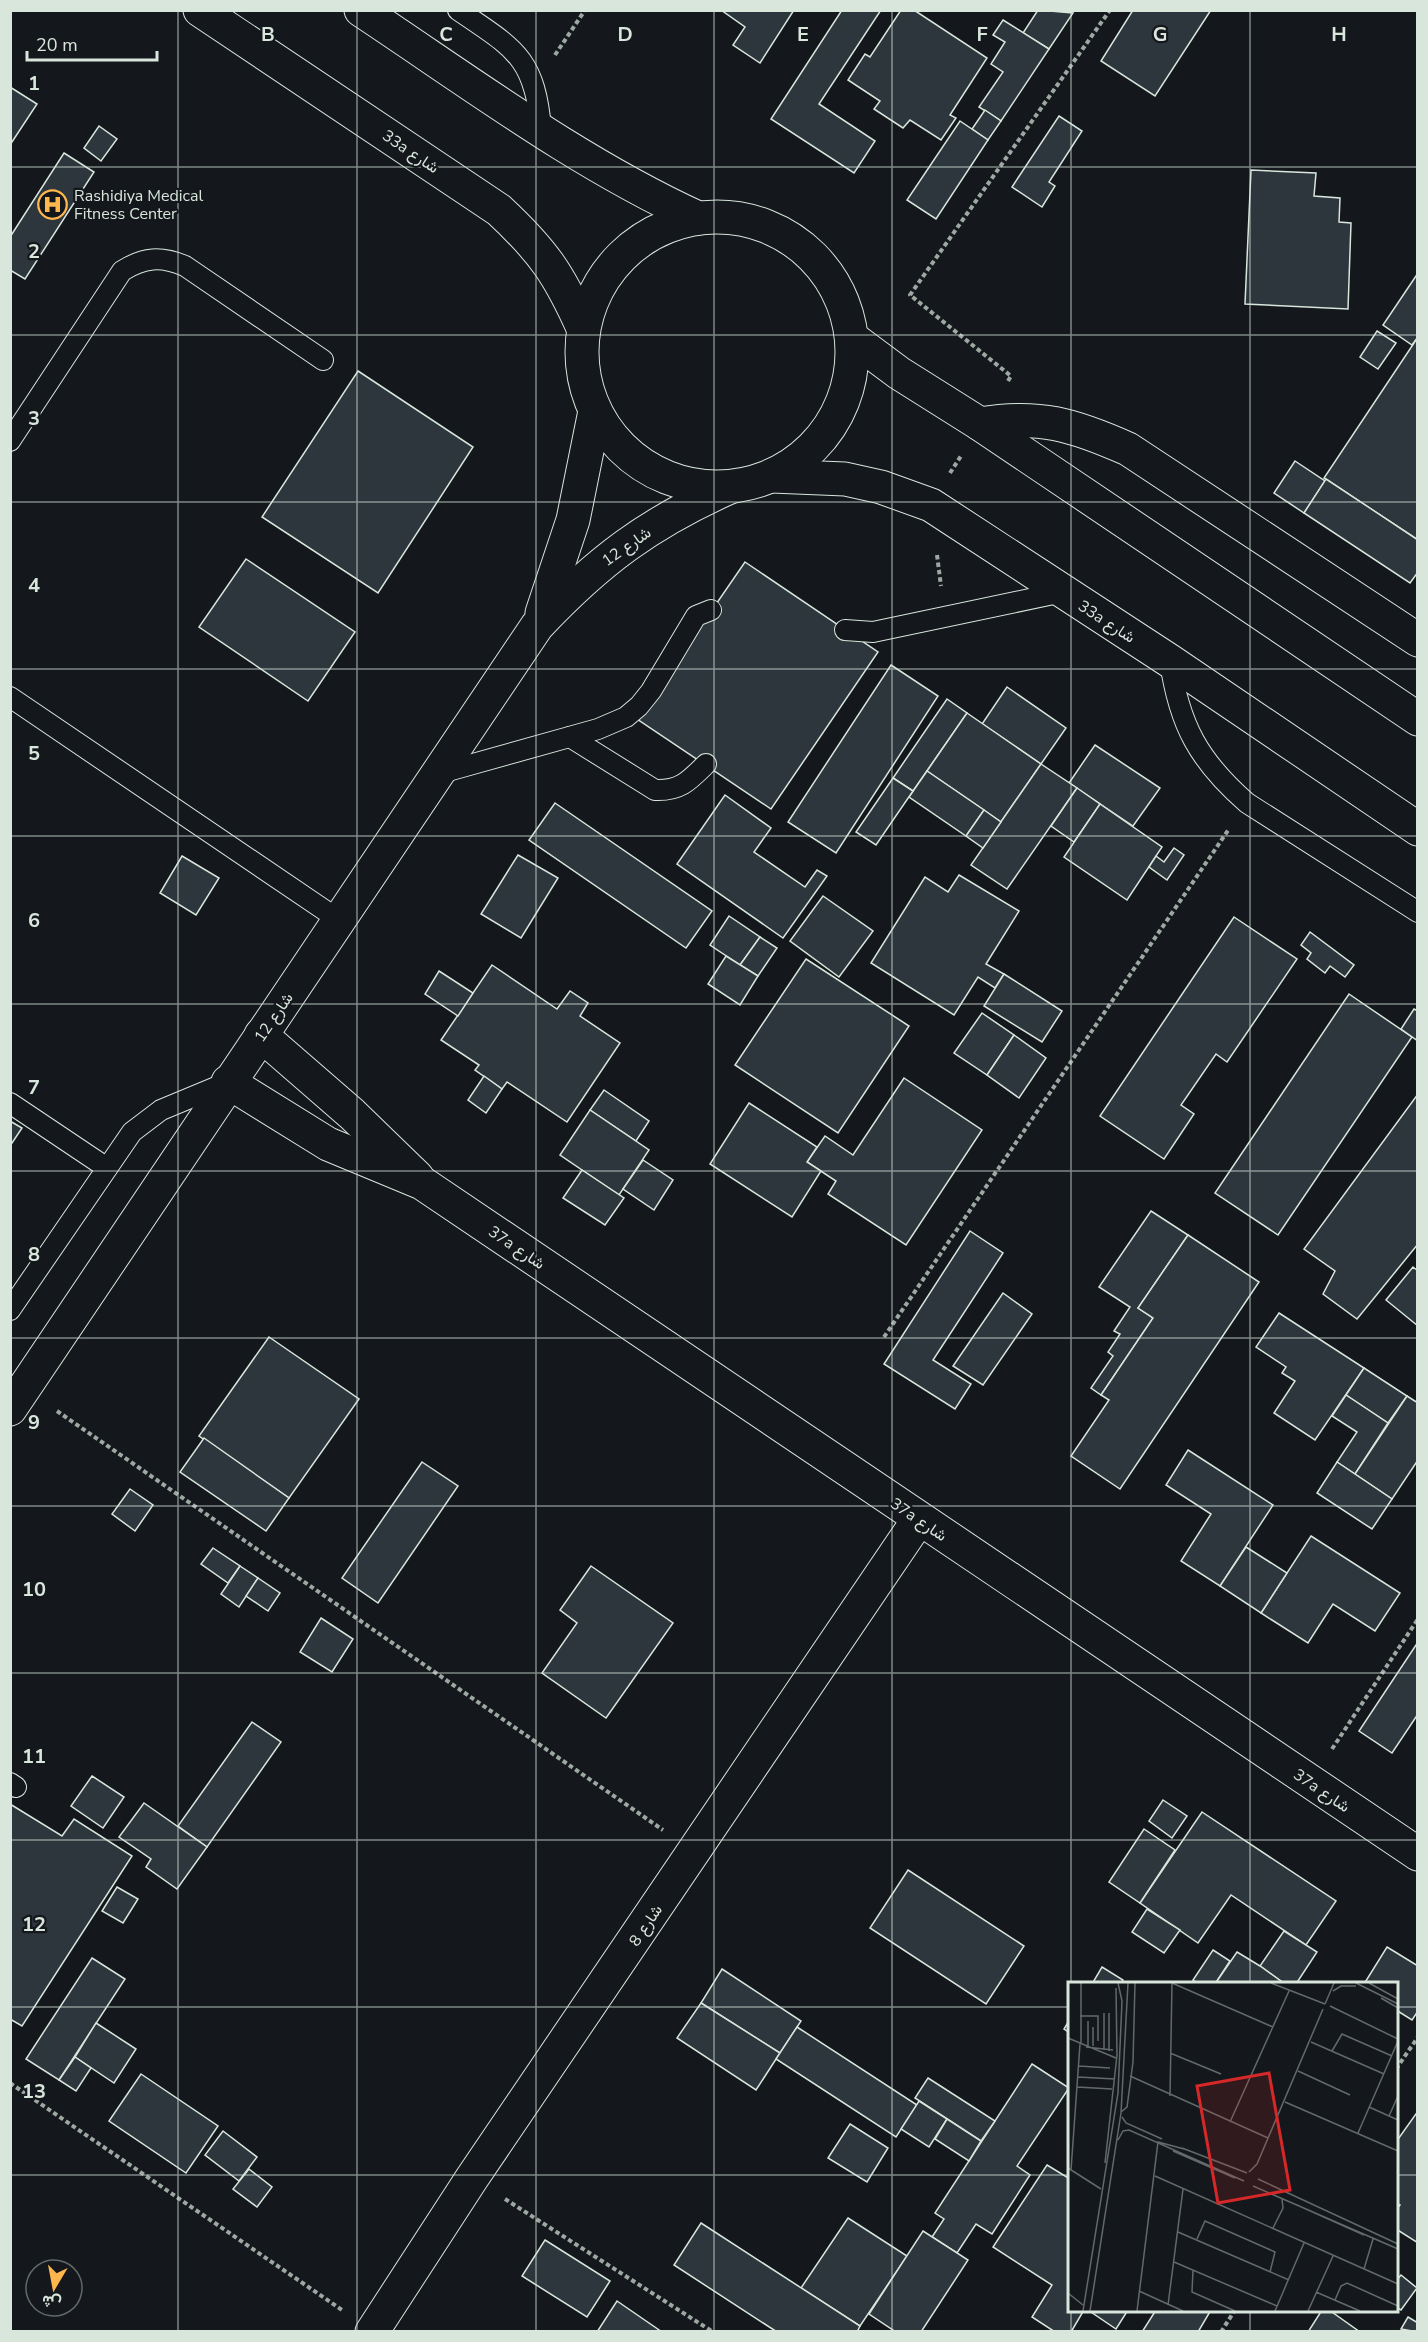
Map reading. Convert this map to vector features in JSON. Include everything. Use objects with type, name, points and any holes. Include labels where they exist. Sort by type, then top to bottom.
[{"type":"street","name":"33a شارع","points":[[200,10],[499,210],[541,252],[563,284],[583,328]]},
{"type":"street","points":[[361,10],[613,176],[698,218]]},
{"type":"street","points":[[698,218],[746,220],[791,239],[810,253],[839,292],[852,338],[850,380],[835,420],[808,453],[772,476],[730,487],[683,483],[651,470],[622,449],[607,431],[595,411],[585,385],[581,357],[583,328],[591,301],[604,276],[623,255],[654,233],[670,225],[698,218]]},
{"type":"street","points":[[852,338],[899,373],[980,424],[1418,719]]},
{"type":"street","name":"شارع 12","points":[[537,626],[573,520],[595,411]]},
{"type":"street","points":[[980,424],[1013,418],[1051,422],[1089,432],[1128,449],[1418,639]]},
{"type":"street","name":"33a شارع","points":[[772,476],[845,479],[881,487],[930,505],[1170,661],[1418,829]]},
{"type":"street","name":"شارع 12","points":[[17,1398],[537,626],[599,564],[640,534],[684,508],[730,487]]},
{"type":"street","name":"37a شارع","points":[[261,1035],[374,1134],[422,1183],[919,1520],[1418,1854]]},
{"type":"street","name":"37a شارع","points":[[228,1082],[328,1144],[422,1183]]},
{"type":"street","name":"شارع 8","points":[[372,2331],[472,2178],[919,1520]]},
{"type":"lane","points":[[458,10],[514,48],[534,86],[541,129]]},
{"type":"lane","points":[[10,441],[122,271],[136,262],[153,258],[170,259],[185,266],[323,360]]},
{"type":"lane","points":[[845,630],[873,632],[1063,592]]},
{"type":"lane","points":[[437,774],[612,724],[639,706],[696,616],[711,610]]},
{"type":"lane","points":[[1170,661],[1175,694],[1185,726],[1208,764],[1222,781],[1247,803],[1418,912]]},
{"type":"lane","points":[[10,697],[339,920]]},
{"type":"lane","points":[[570,737],[655,789],[669,791],[682,787],[706,764]]},
{"type":"lane","points":[[10,1310],[132,1132],[160,1110],[228,1082]]},
{"type":"lane","points":[[10,1103],[107,1168]]},
{"type":"path","points":[[534,86],[585,10]]},
{"type":"path","points":[[945,617],[930,505],[1011,376],[910,295],[1110,10]]},
{"type":"path","points":[[884,1337],[1247,803]]},
{"type":"path","points":[[17,1398],[694,1852]]},
{"type":"path","points":[[1310,1782],[1418,1619]]},
{"type":"path","points":[[1398,2066],[1418,2037]]},
{"type":"path","points":[[10,2083],[372,2331]]},
{"type":"path","points":[[472,2178],[713,2331]]},
{"type":"path","points":[[1221,2331],[1234,2312]]},
{"type":"building","points":[[721,10],[794,10],[760,63],[733,45],[745,27]]},
{"type":"building","points":[[842,10],[881,10],[819,104],[875,141],[854,173],[771,119]]},
{"type":"building","points":[[901,10],[914,10],[987,58],[950,115],[956,118],[941,140],[910,120],[903,128],[874,109],[880,101],[848,80],[865,54],[870,57]]},
{"type":"building","points":[[1038,10],[1073,13],[1049,49],[1023,33]]},
{"type":"building","points":[[1133,10],[1211,10],[1155,96],[1101,61]]},
{"type":"building","points":[[1003,20],[1049,49],[1001,121],[979,107],[1003,72],[991,64],[1005,42],[993,35]]},
{"type":"building","points":[[10,87],[37,104],[10,145]]},
{"type":"building","points":[[985,110],[1001,121],[988,140],[972,129]]},
{"type":"building","points":[[1059,116],[1082,131],[1049,182],[1055,186],[1042,207],[1012,187]]},
{"type":"building","points":[[960,121],[988,140],[936,219],[907,200]]},
{"type":"building","points":[[99,126],[117,139],[101,161],[84,148]]},
{"type":"building","points":[[64,153],[94,172],[25,279],[10,270],[10,237]]},
{"type":"building","points":[[1251,170],[1316,173],[1314,196],[1340,198],[1339,222],[1351,223],[1348,309],[1245,304]]},
{"type":"building","points":[[1418,273],[1418,337],[1412,345],[1383,325]]},
{"type":"building","points":[[1377,331],[1396,343],[1378,369],[1360,357]]},
{"type":"building","points":[[1418,337],[1418,540],[1324,478]]},
{"type":"building","points":[[358,371],[473,447],[378,593],[262,517]]},
{"type":"building","points":[[1295,461],[1325,481],[1304,513],[1274,493]]},
{"type":"building","points":[[1326,479],[1418,540],[1418,572],[1410,583],[1304,513]]},
{"type":"building","points":[[246,559],[355,632],[308,701],[199,627]]},
{"type":"building","points":[[745,562],[878,652],[771,809],[637,719]]},
{"type":"building","points":[[891,665],[938,696],[836,853],[788,822]]},
{"type":"building","points":[[1007,687],[1066,728],[1041,764],[982,724]]},
{"type":"building","points":[[947,699],[967,713],[913,791],[893,778]]},
{"type":"building","points":[[967,713],[1041,764],[1001,822],[927,771]]},
{"type":"building","points":[[1095,745],[1160,788],[1133,826],[1069,783]]},
{"type":"building","points":[[1041,764],[1077,788],[1007,889],[971,865]]},
{"type":"building","points":[[927,771],[984,810],[966,836],[909,797]]},
{"type":"building","points":[[893,778],[913,791],[876,845],[856,832]]},
{"type":"building","points":[[1077,788],[1100,804],[1074,842],[1051,826]]},
{"type":"building","points":[[725,795],[771,828],[754,852],[805,887],[817,870],[827,876],[783,938],[677,864]]},
{"type":"building","points":[[555,803],[712,911],[686,948],[529,840]]},
{"type":"building","points":[[1100,804],[1162,847],[1127,900],[1064,857]]},
{"type":"building","points":[[984,810],[1001,822],[983,848],[966,836]]},
{"type":"building","points":[[1174,848],[1184,855],[1167,880],[1149,867],[1156,856],[1164,862]]},
{"type":"building","points":[[518,855],[558,878],[521,938],[481,914]]},
{"type":"building","points":[[182,856],[219,878],[196,915],[160,893]]},
{"type":"building","points":[[959,875],[1019,911],[986,964],[1004,974],[995,988],[978,977],[954,1015],[871,963],[925,877],[948,892]]},
{"type":"building","points":[[823,896],[873,931],[839,977],[790,941]]},
{"type":"building","points":[[729,916],[760,937],[740,965],[710,945]]},
{"type":"building","points":[[1234,917],[1297,959],[1227,1062],[1216,1054],[1181,1105],[1194,1114],[1164,1159],[1100,1116]]},
{"type":"building","points":[[1310,932],[1354,965],[1345,977],[1330,966],[1325,973],[1307,959],[1311,953],[1301,945]]},
{"type":"building","points":[[760,937],[777,948],[758,976],[740,965]]},
{"type":"building","points":[[726,956],[758,976],[740,1005],[708,984]]},
{"type":"building","points":[[806,959],[909,1026],[838,1133],[735,1065]]},
{"type":"building","points":[[492,965],[557,1009],[570,991],[588,1003],[580,1016],[620,1043],[567,1122],[507,1082],[502,1089],[475,1070],[479,1065],[441,1040]]},
{"type":"building","points":[[439,971],[473,993],[458,1016],[425,994]]},
{"type":"building","points":[[1004,974],[1062,1011],[1042,1042],[984,1006]]},
{"type":"building","points":[[1349,994],[1412,1037],[1278,1235],[1215,1193]]},
{"type":"building","points":[[1414,1009],[1418,1011],[1418,1041],[1401,1029]]},
{"type":"building","points":[[982,1013],[1014,1035],[987,1075],[954,1053]]},
{"type":"building","points":[[1014,1035],[1046,1058],[1019,1098],[987,1075]]},
{"type":"building","points":[[484,1076],[502,1089],[486,1113],[468,1100]]},
{"type":"building","points":[[904,1078],[982,1130],[906,1245],[828,1194],[836,1181],[807,1162],[825,1136],[853,1155]]},
{"type":"building","points":[[604,1090],[649,1121],[636,1141],[590,1110]]},
{"type":"building","points":[[1418,1094],[1418,1244],[1357,1319],[1323,1294],[1335,1271],[1304,1249]]},
{"type":"building","points":[[749,1103],[817,1147],[807,1162],[821,1171],[792,1217],[710,1164]]},
{"type":"building","points":[[590,1110],[649,1150],[619,1195],[560,1155]]},
{"type":"building","points":[[10,1121],[22,1128],[10,1146]]},
{"type":"building","points":[[643,1160],[673,1180],[654,1210],[623,1189]]},
{"type":"building","points":[[582,1170],[624,1198],[605,1225],[563,1198]]},
{"type":"building","points":[[1151,1211],[1188,1235],[1138,1308],[1153,1318],[1101,1395],[1091,1388],[1113,1356],[1108,1352],[1120,1334],[1114,1331],[1130,1307],[1099,1287]]},
{"type":"building","points":[[970,1231],[1003,1253],[933,1360],[971,1384],[955,1409],[884,1364]]},
{"type":"building","points":[[1188,1235],[1259,1282],[1120,1489],[1071,1456],[1109,1400],[1101,1395],[1153,1318],[1138,1308]]},
{"type":"building","points":[[1413,1267],[1418,1271],[1418,1326],[1386,1300]]},
{"type":"building","points":[[1003,1293],[1032,1314],[983,1385],[953,1366]]},
{"type":"building","points":[[1279,1313],[1364,1368],[1315,1440],[1274,1413],[1295,1381],[1282,1373],[1286,1367],[1256,1347]]},
{"type":"building","points":[[269,1337],[359,1399],[289,1498],[199,1436]]},
{"type":"building","points":[[1364,1368],[1407,1396],[1388,1423],[1346,1395]]},
{"type":"building","points":[[1346,1395],[1388,1423],[1355,1474],[1337,1462],[1357,1432],[1332,1416]]},
{"type":"building","points":[[1407,1396],[1418,1403],[1418,1460],[1392,1499],[1355,1474]]},
{"type":"building","points":[[204,1438],[289,1498],[266,1531],[180,1472]]},
{"type":"building","points":[[1188,1450],[1273,1505],[1220,1586],[1181,1561],[1211,1514],[1166,1485]]},
{"type":"building","points":[[422,1462],[458,1486],[378,1603],[342,1578]]},
{"type":"building","points":[[1337,1462],[1392,1499],[1372,1529],[1317,1493]]},
{"type":"building","points":[[130,1489],[153,1505],[135,1531],[112,1514]]},
{"type":"building","points":[[1311,1536],[1400,1593],[1375,1631],[1333,1604],[1308,1643],[1261,1613]]},
{"type":"building","points":[[1246,1547],[1287,1573],[1261,1613],[1220,1586]]},
{"type":"building","points":[[213,1548],[240,1566],[228,1583],[201,1564]]},
{"type":"building","points":[[240,1566],[258,1578],[239,1607],[221,1594]]},
{"type":"building","points":[[591,1566],[673,1623],[606,1718],[542,1673],[577,1623],[560,1610]]},
{"type":"building","points":[[258,1578],[280,1593],[268,1611],[246,1596]]},
{"type":"building","points":[[321,1618],[353,1639],[332,1672],[300,1652]]},
{"type":"building","points":[[1418,1642],[1418,1714],[1392,1753],[1359,1731]]},
{"type":"building","points":[[252,1722],[281,1742],[207,1847],[178,1826]]},
{"type":"building","points":[[92,1776],[124,1797],[103,1828],[71,1806]]},
{"type":"building","points":[[1163,1800],[1187,1816],[1172,1838],[1149,1821]]},
{"type":"building","points":[[144,1803],[207,1847],[177,1889],[146,1867],[151,1859],[119,1837]]},
{"type":"building","points":[[10,1804],[62,1836],[74,1819],[132,1856],[22,2026],[10,2019]]},
{"type":"building","points":[[1202,1812],[1336,1901],[1306,1945],[1231,1895],[1198,1943],[1140,1903]]},
{"type":"building","points":[[1144,1829],[1175,1850],[1140,1903],[1109,1882]]},
{"type":"building","points":[[908,1870],[1024,1946],[986,2004],[870,1928]]},
{"type":"building","points":[[117,1887],[138,1899],[123,1923],[102,1911]]},
{"type":"building","points":[[1147,1909],[1180,1930],[1164,1953],[1132,1932]]},
{"type":"building","points":[[1284,1931],[1317,1952],[1297,1982],[1282,1982],[1260,1966]]},
{"type":"building","points":[[1387,1947],[1418,1966],[1418,2011],[1412,2020],[1398,2011],[1398,1982],[1365,1982]]},
{"type":"building","points":[[1213,1950],[1230,1961],[1216,1982],[1193,1980]]},
{"type":"building","points":[[1237,1952],[1282,1982],[1216,1982]]},
{"type":"building","points":[[92,1958],[125,1979],[59,2080],[26,2059]]},
{"type":"building","points":[[1102,1967],[1123,1980],[1122,1982],[1093,1982]]},
{"type":"building","points":[[722,1969],[801,2021],[780,2053],[701,2003]]},
{"type":"building","points":[[701,2003],[780,2053],[756,2090],[677,2038]]},
{"type":"building","points":[[96,2023],[136,2049],[114,2083],[75,2057]]},
{"type":"building","points":[[797,2027],[917,2105],[896,2137],[776,2059]]},
{"type":"building","points":[[75,2057],[91,2068],[76,2091],[59,2080]]},
{"type":"building","points":[[1032,2064],[1068,2087],[1017,2166],[1030,2175],[992,2234],[976,2224],[957,2253],[932,2237],[944,2219],[935,2213]]},
{"type":"building","points":[[141,2074],[218,2126],[186,2173],[109,2121]]},
{"type":"building","points":[[928,2078],[995,2121],[981,2141],[915,2098]]},
{"type":"building","points":[[919,2101],[947,2119],[929,2147],[901,2129]]},
{"type":"building","points":[[1418,2111],[1418,2243],[1398,2230],[1400,2205],[1398,2204],[1398,2139]]},
{"type":"building","points":[[947,2119],[981,2141],[969,2161],[935,2139]]},
{"type":"building","points":[[850,2124],[888,2148],[867,2182],[828,2158]]},
{"type":"building","points":[[223,2131],[257,2157],[239,2181],[205,2155]]},
{"type":"building","points":[[1047,2165],[1068,2178],[1068,2312],[1083,2312],[1071,2332],[1055,2332],[1032,2317],[1052,2285],[993,2247]]},
{"type":"building","points":[[249,2169],[272,2187],[257,2207],[233,2189]]},
{"type":"building","points":[[848,2218],[907,2256],[860,2326],[801,2288]]},
{"type":"building","points":[[701,2223],[860,2326],[857,2332],[777,2332],[674,2265]]},
{"type":"building","points":[[923,2231],[968,2260],[921,2332],[896,2332],[869,2314]]},
{"type":"building","points":[[545,2240],[610,2281],[587,2317],[522,2276]]},
{"type":"building","points":[[1401,2275],[1417,2288],[1401,2310],[1398,2308],[1398,2279]]},
{"type":"building","points":[[617,2301],[662,2332],[597,2332]]},
{"type":"building","points":[[1091,2312],[1127,2312],[1116,2329]]},
{"type":"building","points":[[1155,2312],[1210,2312],[1198,2332],[1142,2332]]},
{"type":"building","points":[[1321,2312],[1332,2312],[1360,2332],[1308,2332]]},
{"type":"building","points":[[1408,2317],[1418,2323],[1418,2332],[1401,2329]]},
{"type":"place","name":"Rashidiya Medical Fitness Center","points":[[53,204]]}]
